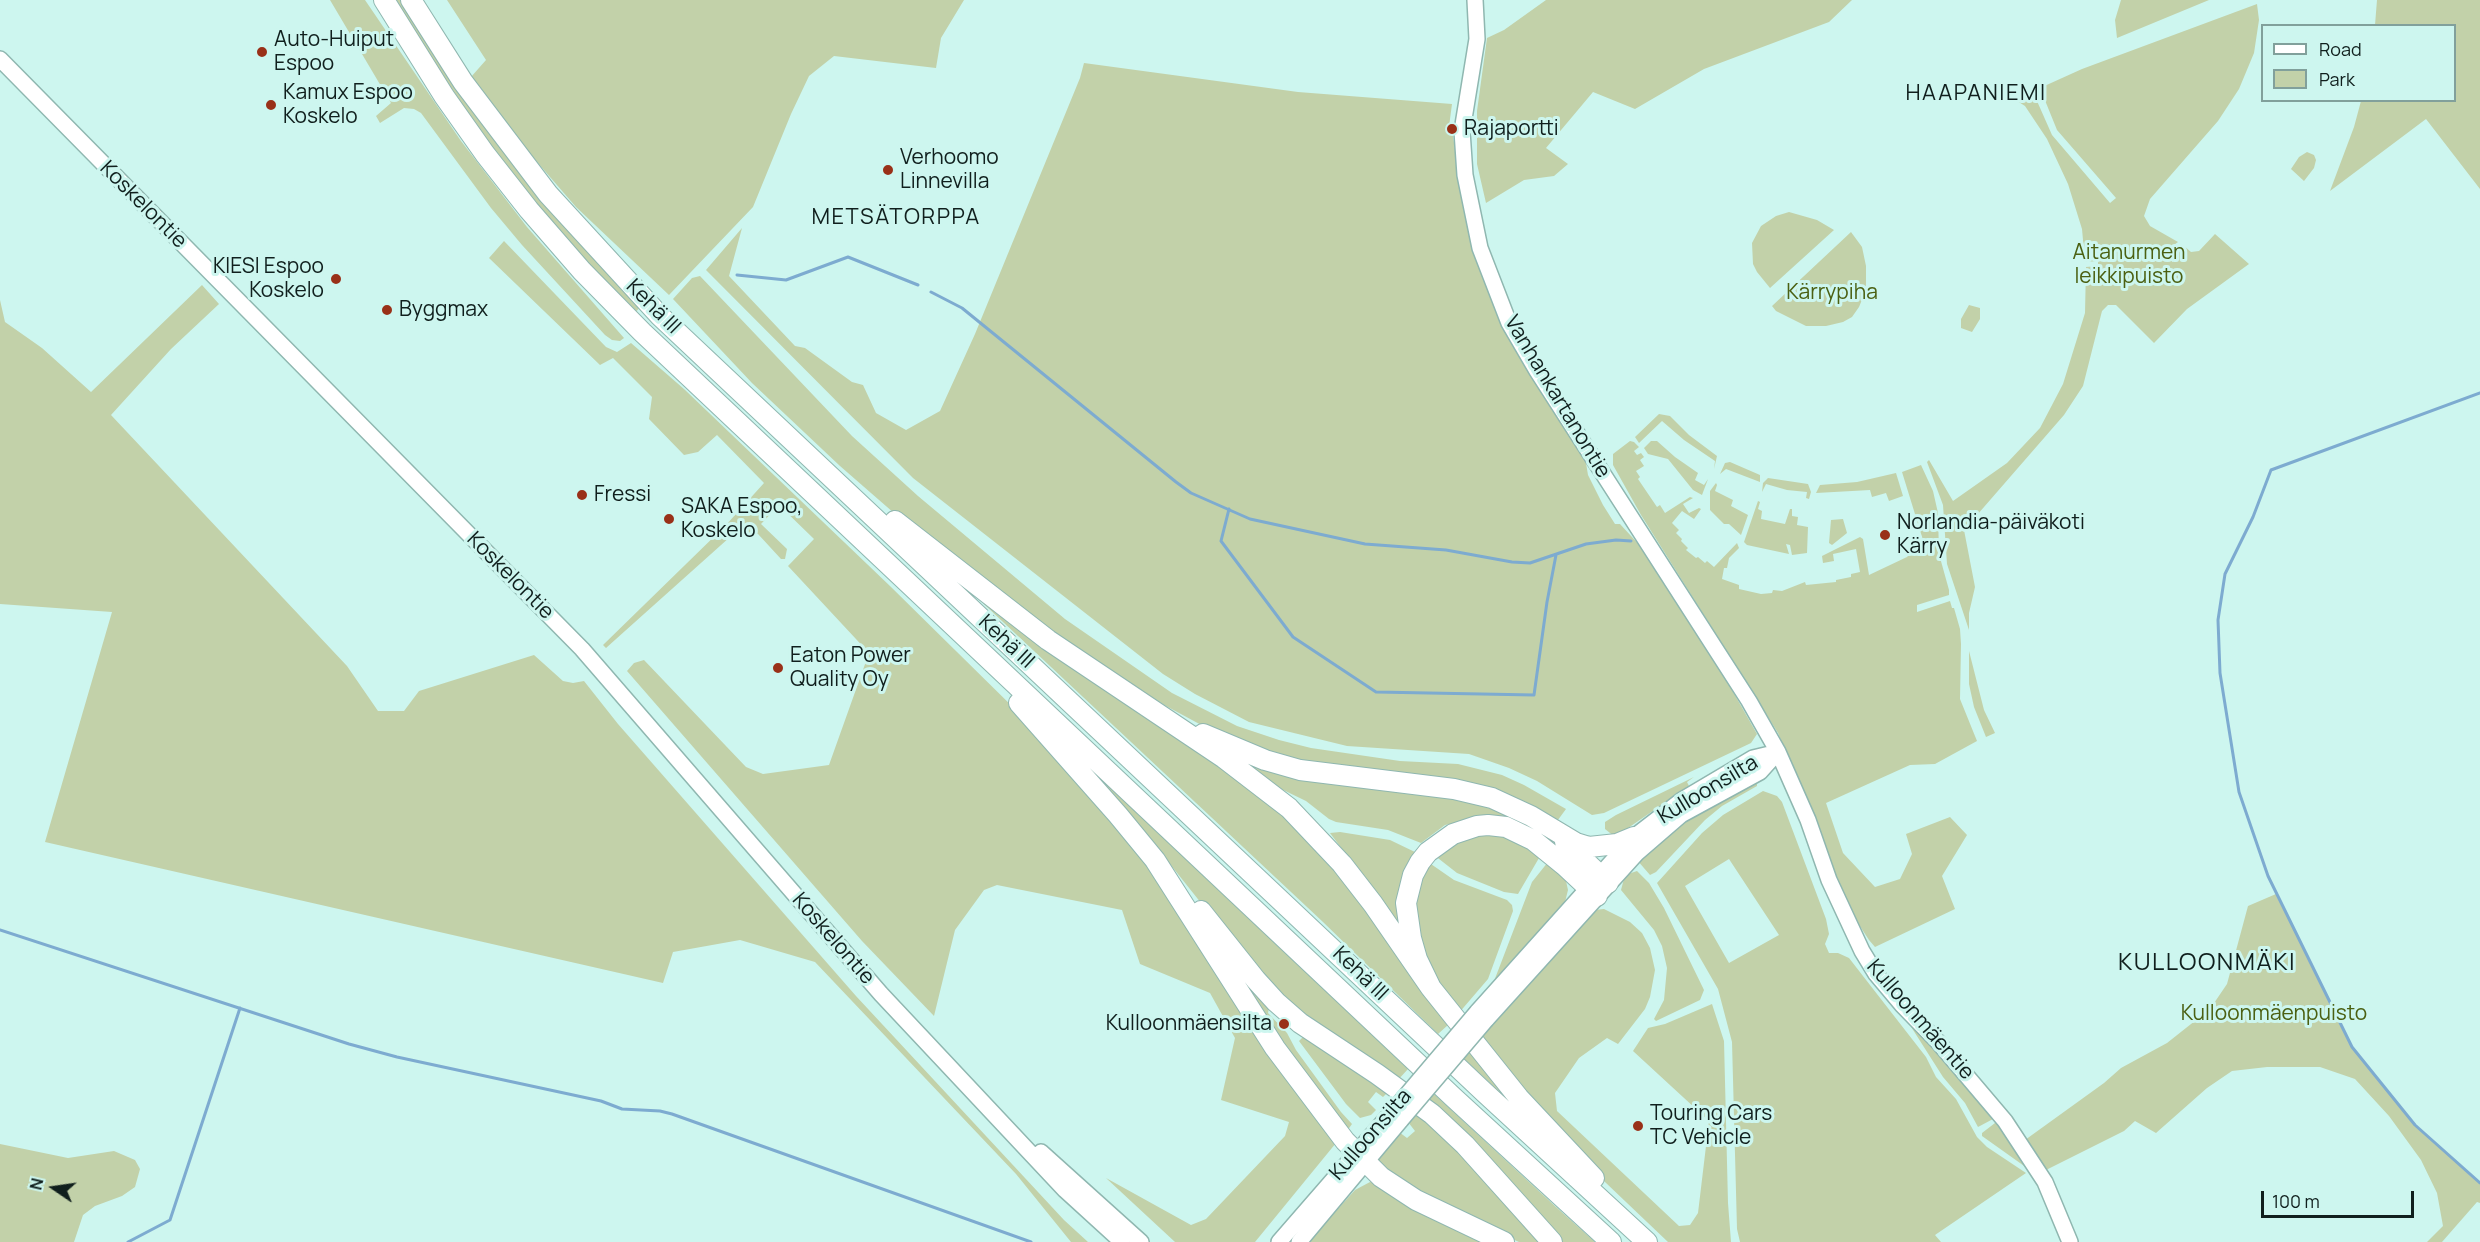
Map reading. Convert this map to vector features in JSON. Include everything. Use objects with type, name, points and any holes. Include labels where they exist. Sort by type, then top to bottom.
[{"type":"highway","name":"Kehä III","points":[[384,0],[444,96],[485,154],[529,210],[582,271],[642,332],[1469,1112],[1611,1242]]},
{"type":"highway","name":"Kehä III","points":[[411,0],[463,82],[548,194],[660,316],[1524,1130],[1647,1242]]},
{"type":"highway","points":[[830,476],[874,505],[961,575],[1048,640],[1264,787],[1289,808],[1354,880],[1431,988],[1519,1098],[1629,1214],[1647,1242]]},
{"type":"highway","points":[[942,615],[961,645],[1068,757],[1155,860],[1183,889],[1276,1002],[1300,1023],[1432,1114],[1465,1145],[1552,1242]]},
{"type":"highway","points":[[1162,716],[1292,768],[1474,794],[1508,804],[1576,843],[1589,847],[1602,847],[1634,837]]},
{"type":"highway","points":[[1546,825],[1598,885]]},
{"type":"highway","points":[[1431,988],[1417,959],[1407,924],[1406,903],[1413,875],[1420,862],[1440,842],[1453,834],[1477,826],[1506,827],[1533,840],[1598,885]]},
{"type":"highway","points":[[1155,860],[1275,1048],[1361,1158],[1381,1177],[1416,1200],[1504,1242]]},
{"type":"main road","name":"Vanhankartanontie","points":[[1475,0],[1477,39],[1464,114],[1463,152],[1471,212],[1493,285],[1522,346],[1749,701],[1778,752]]},
{"type":"main road","name":"Koskelontie","points":[[0,59],[582,649],[674,752],[881,994],[1065,1190],[1122,1242]]},
{"type":"main road","name":"Kulloonsilta","points":[[1299,1242],[1361,1158],[1481,1016],[1598,885],[1634,837],[1682,800],[1753,758],[1778,752]]},
{"type":"main road","name":"Kulloonsilta","points":[[1598,885],[1681,815],[1760,772],[1778,752]]},
{"type":"main road","name":"Kulloonmäentie","points":[[1778,752],[1808,820],[1828,880],[1862,951],[1876,974],[1904,1008],[1945,1050],[2005,1121],[2044,1182],[2070,1242]]},
{"type":"main road","name":"Koskelontie","points":[[996,1115],[1031,1143],[1141,1242]]},
{"type":"main road","name":"Kulloonsilta","points":[[1279,1242],[1361,1158]]},
{"type":"green space","points":[[330,0],[365,0],[461,141],[527,227],[624,338],[620,341],[612,340],[605,335],[522,245],[491,208],[421,113],[414,109],[404,108],[380,123],[376,116],[391,103]]},
{"type":"green space","points":[[391,0],[401,0],[475,114],[525,179],[577,240],[641,306],[635,313],[564,240],[467,116]]},
{"type":"green space","points":[[447,0],[964,0],[941,38],[936,68],[834,56],[809,76],[753,207],[669,295],[576,207],[524,147],[471,77],[486,60]]},
{"type":"green space","points":[[1546,0],[1852,0],[1829,22],[1704,69],[1635,109],[1593,92],[1546,148],[1568,164],[1554,176],[1524,180],[1486,203],[1477,164],[1477,111],[1487,38],[1504,30]]},
{"type":"green space","points":[[2121,0],[2209,0],[2117,38],[2115,20]]},
{"type":"green space","points":[[2377,0],[2480,0],[2480,189],[2426,119],[2330,191],[2361,102],[2456,102],[2456,24],[2375,24]]},
{"type":"green space","name":"Aitanurmen leikkipuisto","points":[[2257,4],[2259,20],[2254,53],[2239,89],[2218,121],[2150,199],[2144,216],[2150,226],[2178,242],[2163,253],[2158,253],[2173,262],[2174,254],[2183,245],[2191,252],[2199,251],[2215,234],[2249,264],[2187,309],[2154,343],[2116,305],[2108,305],[2102,311],[2083,386],[2064,415],[1964,530],[1975,587],[1969,613],[1969,630],[1947,564],[1943,505],[1927,462],[1929,460],[1953,501],[2007,463],[2040,428],[2063,384],[2085,313],[2086,267],[2098,266],[2098,261],[2085,262],[2082,229],[2068,184],[2047,139],[2025,106],[2014,99],[2033,92],[2052,135],[2110,203],[2116,198],[2057,130],[2040,88],[2082,69]]},
{"type":"green space","points":[[1084,63],[1298,92],[1452,104],[1448,134],[1453,136],[1465,216],[1495,307],[1586,463],[1588,475],[1603,505],[1615,524],[1620,524],[1643,549],[1719,667],[1757,734],[1751,743],[1604,813],[1592,815],[1537,781],[1469,754],[1347,746],[1249,722],[1195,694],[1163,674],[913,478],[706,270],[742,228],[729,276],[795,346],[805,348],[852,382],[863,385],[876,413],[906,430],[940,411],[975,334],[1080,78]]},
{"type":"green space","points":[[2307,152],[2314,155],[2316,160],[2314,168],[2304,181],[2291,169],[2299,157]]},
{"type":"green space","points":[[1789,212],[1817,220],[1834,230],[1770,288],[1753,264],[1752,243],[1761,226],[1776,216]]},
{"type":"green space","name":"Kärrypiha","points":[[1851,232],[1862,247],[1866,266],[1866,290],[1852,317],[1826,326],[1806,326],[1776,311],[1772,306]]},
{"type":"green space","points":[[504,241],[606,347],[617,352],[631,343],[684,389],[890,586],[1023,717],[1136,849],[1281,1073],[1336,1143],[1255,1242],[1175,1242],[1106,1178],[1191,1225],[1206,1219],[1285,1136],[1289,1122],[1221,1100],[1235,1038],[1210,993],[1140,964],[1122,910],[997,885],[984,890],[955,930],[934,1016],[862,941],[627,671],[634,663],[644,660],[746,767],[763,774],[829,765],[869,653],[788,566],[814,539],[779,505],[761,524],[787,549],[785,559],[781,559],[758,534],[743,532],[730,537],[606,648],[603,645],[726,525],[764,483],[717,435],[698,452],[684,455],[649,419],[652,397],[613,358],[600,365],[489,258]]},
{"type":"green space","points":[[700,276],[852,436],[918,496],[1065,619],[1172,693],[1237,726],[1279,740],[1311,748],[1400,761],[1458,764],[1502,775],[1566,809],[1555,824],[1522,804],[1308,766],[1218,734],[1166,706],[1010,607],[902,520],[840,466],[752,383],[673,299],[692,278]]},
{"type":"green space","points":[[202,285],[219,304],[171,349],[111,415],[347,666],[378,711],[404,711],[419,691],[534,655],[563,681],[573,683],[584,681],[618,724],[856,996],[1064,1220],[1088,1242],[1071,1242],[1016,1174],[815,962],[740,940],[673,952],[663,983],[45,842],[112,612],[0,604],[0,300],[5,322],[42,348],[91,392]]},
{"type":"green space","points":[[1969,305],[1980,308],[1980,319],[1972,332],[1961,328],[1961,319]]},
{"type":"green space","points":[[1659,414],[1670,416],[1689,435],[1717,456],[1714,469],[1715,461],[1684,440],[1662,421],[1639,443],[1635,437]]},
{"type":"green space","points":[[1630,441],[1639,447],[1634,451],[1637,455],[1641,453],[1644,457],[1640,460],[1644,466],[1636,471],[1640,477],[1638,479],[1657,507],[1660,505],[1665,513],[1690,497],[1693,498],[1683,504],[1689,513],[1701,509],[1694,519],[1682,511],[1672,523],[1679,530],[1676,533],[1688,548],[1686,550],[1714,567],[1737,543],[1739,548],[1729,558],[1722,579],[1739,585],[1739,589],[1761,594],[1772,593],[1773,590],[1782,591],[1805,582],[1806,585],[1836,582],[1836,580],[1851,577],[1851,574],[1860,572],[1856,549],[1833,554],[1834,561],[1823,563],[1822,556],[1860,537],[1863,539],[1869,575],[1907,557],[1923,540],[1902,472],[1921,465],[1933,491],[1938,513],[1939,554],[1949,595],[1917,605],[1917,612],[1950,601],[1954,608],[1960,629],[1961,644],[1960,699],[1977,741],[1935,764],[1910,765],[1826,803],[1843,853],[1875,887],[1900,879],[1912,854],[1906,834],[1950,817],[1967,835],[1942,876],[1955,909],[1875,947],[1869,940],[1850,911],[1778,733],[1641,515],[1613,465],[1613,454]]},
{"type":"green space","points":[[1651,441],[1657,441],[1698,473],[1695,480],[1704,485],[1708,479],[1702,495],[1693,490],[1668,459],[1648,454],[1644,448]]},
{"type":"green space","points":[[1730,462],[1760,475],[1760,482],[1726,469],[1720,474],[1725,463]]},
{"type":"green space","points":[[1896,473],[1903,496],[1889,501],[1886,493],[1872,497],[1870,490],[1816,493],[1820,485],[1857,482]]},
{"type":"green space","points":[[1768,478],[1808,484],[1811,492],[1809,499],[1806,498],[1807,492],[1787,490],[1766,484],[1762,492],[1763,483]]},
{"type":"green space","points":[[1716,483],[1715,491],[1733,500],[1731,506],[1748,515],[1741,535],[1729,524],[1724,524],[1710,510],[1710,491]]},
{"type":"green space","points":[[1758,501],[1760,502],[1758,509],[1762,511],[1761,519],[1785,524],[1790,509],[1792,509],[1792,516],[1798,517],[1797,525],[1808,527],[1807,553],[1792,555],[1790,545],[1786,544],[1789,554],[1747,545],[1744,542]]},
{"type":"green space","points":[[1843,519],[1847,533],[1832,545],[1829,543],[1831,520]]},
{"type":"green space","points":[[955,577],[1160,722],[1301,828],[1369,911],[1417,985],[1448,1025],[1438,1034],[1323,922]]},
{"type":"green space","points":[[1969,651],[1984,710],[1995,733],[1986,737],[1974,707],[1969,684]]},
{"type":"green space","points":[[1066,745],[1408,1069],[1397,1081],[1289,1005],[1213,918],[1154,844]]},
{"type":"green space","points":[[1228,752],[1317,781],[1468,801],[1506,814],[1543,835],[1486,820],[1445,825],[1421,843],[1388,830],[1336,822],[1306,801],[1275,786]]},
{"type":"green space","points":[[1694,777],[1687,782],[1689,786],[1615,837],[1605,829],[1605,822],[1616,815]]},
{"type":"green space","points":[[1757,781],[1757,786],[1722,806],[1705,820],[1656,872],[1650,875],[1637,860],[1680,824]]},
{"type":"green space","points":[[1763,791],[1777,796],[1782,802],[1826,919],[1829,934],[1825,944],[1829,953],[1838,953],[1849,958],[1926,1057],[1936,1077],[1956,1099],[1977,1137],[1987,1147],[2026,1173],[1935,1235],[1941,1242],[1740,1242],[1737,1229],[1732,1042],[1718,989],[1657,883],[1702,833],[1723,815]],"holes":[[[1729,859],[1779,935],[1729,963],[1685,886]]]},
{"type":"green space","points":[[1340,832],[1390,840],[1417,853],[1402,929],[1330,833]]},
{"type":"green space","points":[[1485,834],[1508,838],[1529,848],[1539,858],[1518,894],[1504,892],[1457,873],[1434,855],[1455,841]]},
{"type":"green space","points":[[1428,862],[1454,880],[1507,900],[1512,905],[1513,911],[1488,979],[1458,1014],[1434,976],[1419,944],[1414,894]]},
{"type":"green space","points":[[1548,862],[1566,881],[1568,890],[1565,902],[1491,989],[1532,882]]},
{"type":"green space","points":[[1637,871],[1649,883],[1664,908],[1704,990],[1700,1000],[1656,1021],[1654,1019],[1664,1000],[1667,968],[1662,946],[1654,930],[1621,890],[1625,875]]},
{"type":"green space","name":"Kulloonmäenpuisto","points":[[2276,894],[2352,1047],[2415,1125],[2480,1183],[2480,1203],[2477,1202],[2442,1242],[2427,1242],[2443,1226],[2437,1193],[2421,1160],[2389,1116],[2355,1079],[2320,1067],[2267,1067],[2232,1071],[2207,1088],[2156,1133],[2135,1121],[2124,1131],[2044,1171],[2025,1140],[2121,1068],[2167,1043],[2210,1009],[2227,984],[2248,906]]},
{"type":"green space","points":[[1604,909],[1630,922],[1642,933],[1650,948],[1655,970],[1650,997],[1645,1009],[1618,1044],[1607,1038],[1579,1058],[1555,1093],[1557,1111],[1679,1226],[1690,1225],[1698,1213],[1709,1121],[1633,1051],[1648,1028],[1665,1024],[1712,1004],[1724,1041],[1731,1242],[1668,1242],[1585,1163],[1478,1040],[1594,910]]},
{"type":"green space","points":[[1221,952],[1269,1008],[1268,1013],[1287,1033],[1296,1050],[1352,1124],[1347,1131],[1286,1051]]},
{"type":"green space","points":[[1908,1022],[1919,1030],[1993,1119],[1978,1127],[1965,1103],[1943,1077]]},
{"type":"green space","points":[[1303,1037],[1389,1091],[1383,1097],[1376,1092],[1368,1102],[1376,1110],[1371,1115],[1360,1118],[1346,1104],[1299,1041]]},
{"type":"green space","points":[[1470,1050],[1528,1118],[1463,1058]]},
{"type":"green space","points":[[1433,1093],[1595,1242],[1559,1242],[1424,1103]]},
{"type":"green space","points":[[1418,1113],[1451,1142],[1543,1242],[1519,1242],[1420,1197],[1380,1164],[1378,1160],[1399,1132],[1407,1138],[1415,1131],[1408,1122]]},
{"type":"green space","points":[[1995,1123],[1999,1124],[2027,1168],[1982,1136],[1982,1133]]},
{"type":"green space","points":[[0,1144],[68,1158],[114,1151],[135,1160],[140,1169],[135,1187],[122,1196],[95,1206],[83,1215],[74,1242],[0,1242]]},
{"type":"green space","points":[[1370,1182],[1488,1242],[1308,1242],[1355,1190]]},
{"type":"waterway","points":[[737,275],[786,280],[848,257],[918,285]]},
{"type":"waterway","points":[[931,292],[962,308],[1191,493],[1250,519],[1365,544],[1446,550],[1512,562],[1530,563],[1586,544],[1616,540],[1631,541]]},
{"type":"waterway","points":[[2480,393],[2271,470],[2253,517],[2225,574],[2218,620],[2220,673],[2239,792],[2268,876],[2352,1047],[2415,1125],[2480,1183]]},
{"type":"waterway","points":[[1229,509],[1221,541],[1293,637],[1376,692],[1534,695],[1556,555]]},
{"type":"waterway","points":[[0,930],[349,1044],[397,1057],[601,1101],[622,1109],[672,1114],[1031,1242]]},
{"type":"waterway","points":[[128,1242],[170,1220],[240,1008]]},
{"type":"place","name":"Auto-Huiput Espoo","points":[[262,52]]},
{"type":"place","name":"Kamux Espoo Koskelo","points":[[271,105]]},
{"type":"place","name":"Rajaportti","points":[[1452,129]]},
{"type":"place","name":"Verhoomo Linnevilla","points":[[888,170]]},
{"type":"place","name":"KIESI Espoo Koskelo","points":[[336,279]]},
{"type":"place","name":"Byggmax","points":[[387,310]]},
{"type":"place","name":"Fressi","points":[[582,495]]},
{"type":"place","name":"SAKA Espoo, Koskelo","points":[[669,519]]},
{"type":"place","name":"Norlandia-päiväkoti Kärry","points":[[1885,535]]},
{"type":"place","name":"Eaton Power Quality Oy","points":[[778,668]]},
{"type":"place","name":"Kulloonmäensilta","points":[[1284,1024]]},
{"type":"place","name":"Touring Cars TC Vehicle","points":[[1638,1126]]},
{"type":"district","name":"HAAPANIEMI","points":[[1976,94]]},
{"type":"district","name":"METSÄTORPPA","points":[[896,218]]},
{"type":"district","name":"KULLOONMÄKI","points":[[2207,963]]}]
